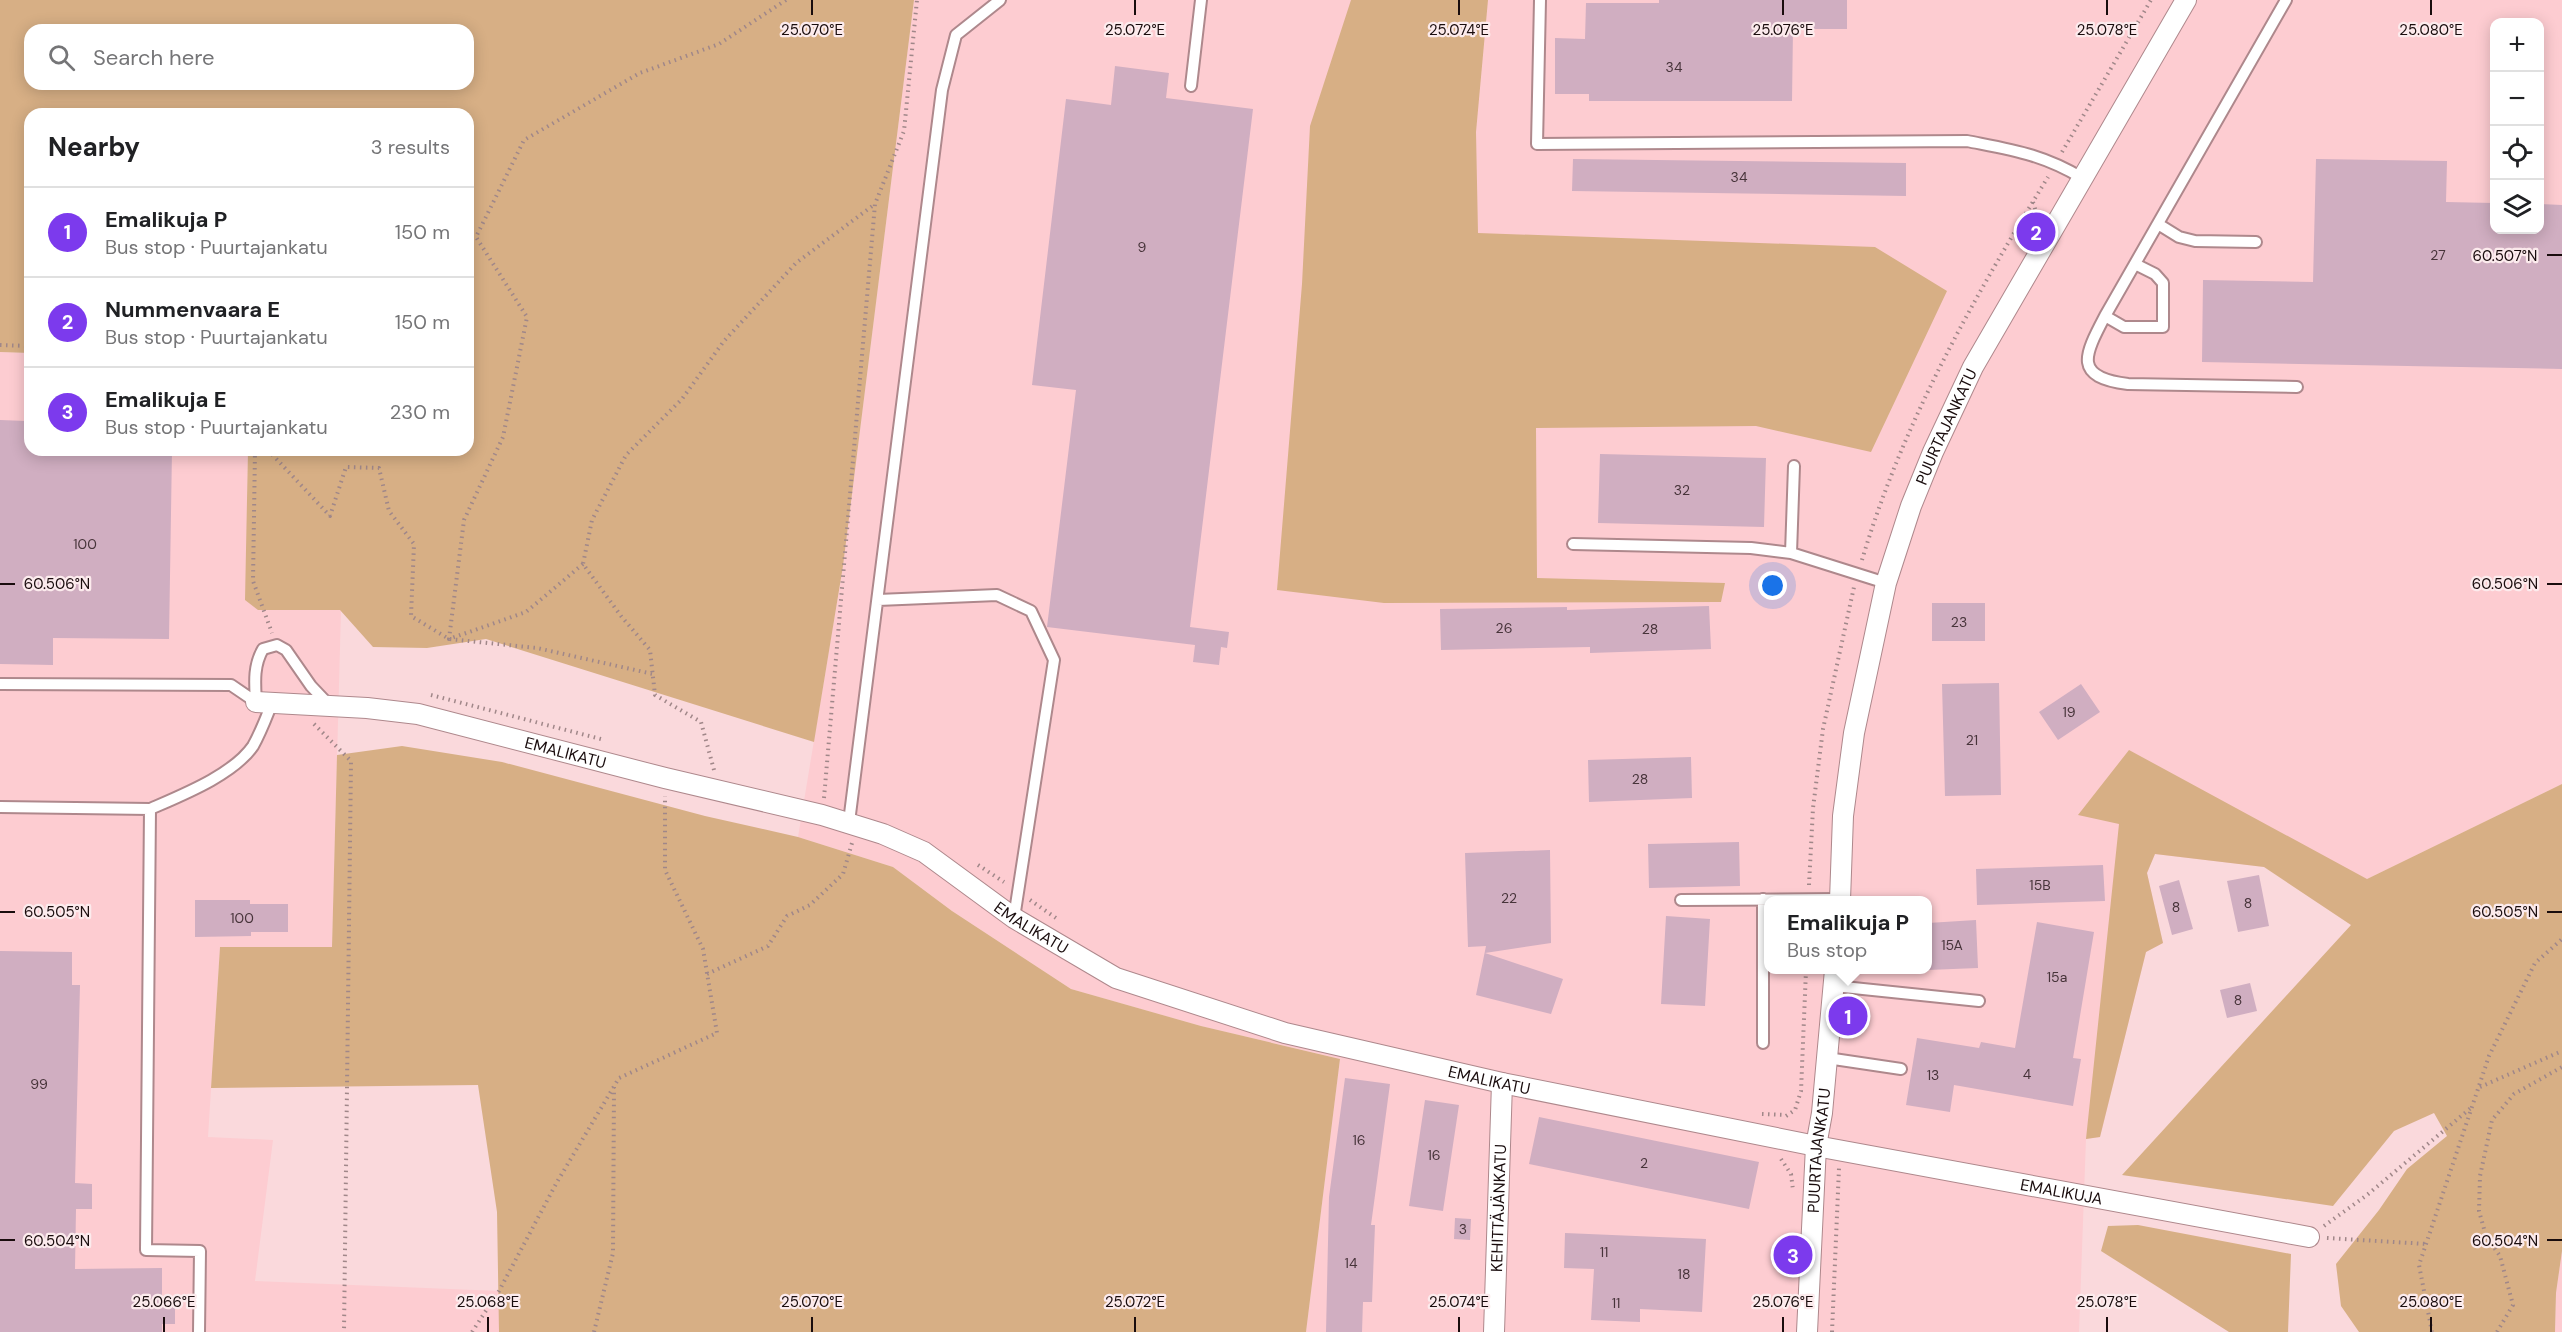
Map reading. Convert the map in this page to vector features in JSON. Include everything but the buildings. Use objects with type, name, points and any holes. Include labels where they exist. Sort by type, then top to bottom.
[{"type":"street","name":"PUURTAJANKATU","points":[[1840,896],[1844,816],[1854,733],[1886,583],[1911,506],[1933,452],[1973,367],[2180,2]]},
{"type":"street","name":"EMALIKATU","points":[[264,703],[418,714],[665,778],[823,806],[853,817],[924,852],[1014,918],[1116,978],[1150,990],[1285,1033],[1502,1083],[1816,1146]]},
{"type":"street","name":"PUURTAJANKATU","points":[[1807,1332],[1816,1146],[1835,978]]},
{"type":"street","name":"KEHITTÄJÄNKATU","points":[[1494,1332],[1502,1083]]},
{"type":"street","name":"EMALIKUJA","points":[[1816,1146],[2309,1237]]},
{"type":"lane","points":[[853,817],[942,90],[956,35],[1000,0]]},
{"type":"lane","points":[[1191,86],[1201,0]]},
{"type":"lane","points":[[1540,0],[1537,144],[1967,141],[2057,162],[2082,178]]},
{"type":"lane","points":[[2286,0],[2105,316],[2090,345],[2088,364],[2095,376],[2107,381],[2128,384],[2297,387]]},
{"type":"lane","points":[[2158,224],[2179,237],[2195,241],[2256,242]]},
{"type":"lane","points":[[2105,316],[2124,327],[2163,327],[2163,283],[2155,274],[2136,264]]},
{"type":"lane","points":[[1791,553],[1794,466]]},
{"type":"lane","points":[[1573,544],[1751,548],[1791,553],[1886,583]]},
{"type":"lane","points":[[878,600],[997,596],[1031,611],[1053,660],[1014,918]]},
{"type":"lane","points":[[0,807],[150,809],[219,776],[251,748],[264,725],[264,703],[254,681],[259,656],[263,649],[277,645],[286,650],[310,686],[330,706]]},
{"type":"lane","points":[[0,684],[231,685],[264,703]]},
{"type":"lane","points":[[150,809],[146,1250],[200,1251],[199,1332]]},
{"type":"lane","points":[[1681,900],[1763,899],[1763,1043]]},
{"type":"lane","points":[[1835,978],[1979,1001]]},
{"type":"lane","points":[[1827,1058],[1901,1069]]},
{"type":"path","points":[[449,639],[464,520],[503,437],[527,317],[476,237],[524,140],[640,74],[719,44],[786,0]]},
{"type":"path","points":[[823,806],[875,204],[904,131],[917,0]]},
{"type":"path","points":[[449,639],[526,612],[583,564],[592,520],[626,455],[682,399],[724,341],[796,263],[875,204]]},
{"type":"path","points":[[0,345],[24,346]]},
{"type":"path","points":[[255,456],[253,581],[277,645]]},
{"type":"path","points":[[274,456],[330,516],[346,467],[379,468],[389,511],[414,544],[411,615],[449,639],[537,648],[652,674]]},
{"type":"path","points":[[583,564],[621,616],[650,650],[655,695],[701,722],[714,770]]},
{"type":"path","points":[[423,694],[446,698],[603,740]]},
{"type":"path","points":[[295,704],[351,761],[344,1332]]},
{"type":"path","points":[[703,767],[725,773]]},
{"type":"path","points":[[472,1332],[499,1291],[557,1182],[620,1078],[717,1033],[703,949],[665,870],[665,778]]},
{"type":"path","points":[[707,974],[768,946],[787,916],[810,905],[843,874],[853,817],[823,806],[813,795]]},
{"type":"path","points":[[972,861],[1062,922]]},
{"type":"path","points":[[2432,1332],[2419,1265],[2489,1056],[2535,963],[2562,939]]},
{"type":"path","points":[[2479,1087],[2562,1051]]},
{"type":"path","points":[[2497,1332],[2513,1305],[2500,1256],[2486,1236],[2479,1211],[2480,1176],[2492,1120],[2514,1095],[2562,1066]]},
{"type":"path","points":[[594,1332],[614,1253],[614,1087]]},
{"type":"path","points":[[2309,1237],[2367,1195],[2473,1106]]},
{"type":"path","points":[[1760,1114],[1786,1115]]},
{"type":"path","points":[[2309,1237],[2427,1244]]},
{"type":"shaded area","points":[[0,0],[914,0],[843,566],[814,742],[486,639],[427,648],[373,647],[340,610],[258,610],[245,600],[248,456],[474,456],[474,108],[24,108],[24,353],[0,352]]},
{"type":"shaded area","points":[[914,0],[2562,0],[2562,784],[2367,879],[2155,854],[2147,873],[2163,943],[2146,952],[2100,1137],[2086,1139],[2079,1332],[1306,1332],[1340,1059],[1201,1026],[1071,989],[952,911],[893,867],[798,837],[843,566]]},
{"type":"shaded area","points":[[1351,0],[1488,0],[1476,132],[1478,233],[1875,247],[1947,291],[1871,452],[1756,426],[1536,428],[1537,578],[1725,583],[1721,602],[1384,603],[1277,590],[1302,284],[1310,126]]},
{"type":"shaded area","points":[[0,352],[24,353],[24,456],[248,456],[246,600],[259,610],[341,610],[332,947],[220,947],[208,1137],[273,1140],[255,1281],[499,1291],[499,1332],[0,1332]]},
{"type":"shaded area","points":[[402,746],[502,762],[705,816],[798,837],[893,867],[952,911],[1071,989],[1201,1026],[1340,1059],[1306,1332],[499,1332],[497,1212],[478,1085],[211,1088],[220,947],[332,947],[337,755]]},
{"type":"shaded area","points":[[2129,750],[2367,879],[2562,784],[2562,1251],[2556,1293],[2555,1332],[2359,1332],[2341,1306],[2336,1264],[2379,1210],[2407,1169],[2447,1136],[2434,1113],[2394,1131],[2333,1206],[2122,1175],[2351,925],[2264,867],[2155,854],[2147,873],[2163,943],[2146,952],[2100,1137],[2086,1139],[2119,824],[2078,815]]},
{"type":"shaded area","points":[[2138,1225],[2291,1254],[2288,1332],[2229,1332],[2101,1251],[2108,1226]]},
{"type":"shaded area","points":[[2562,1251],[2562,1332],[2555,1332],[2556,1293]]},
{"type":"place","name":"Nummenvaara E","points":[[2036,232]]},
{"type":"place","name":"Emalikuja P","points":[[1848,1016]]},
{"type":"place","name":"Emalikuja E","points":[[1793,1255]]}]
